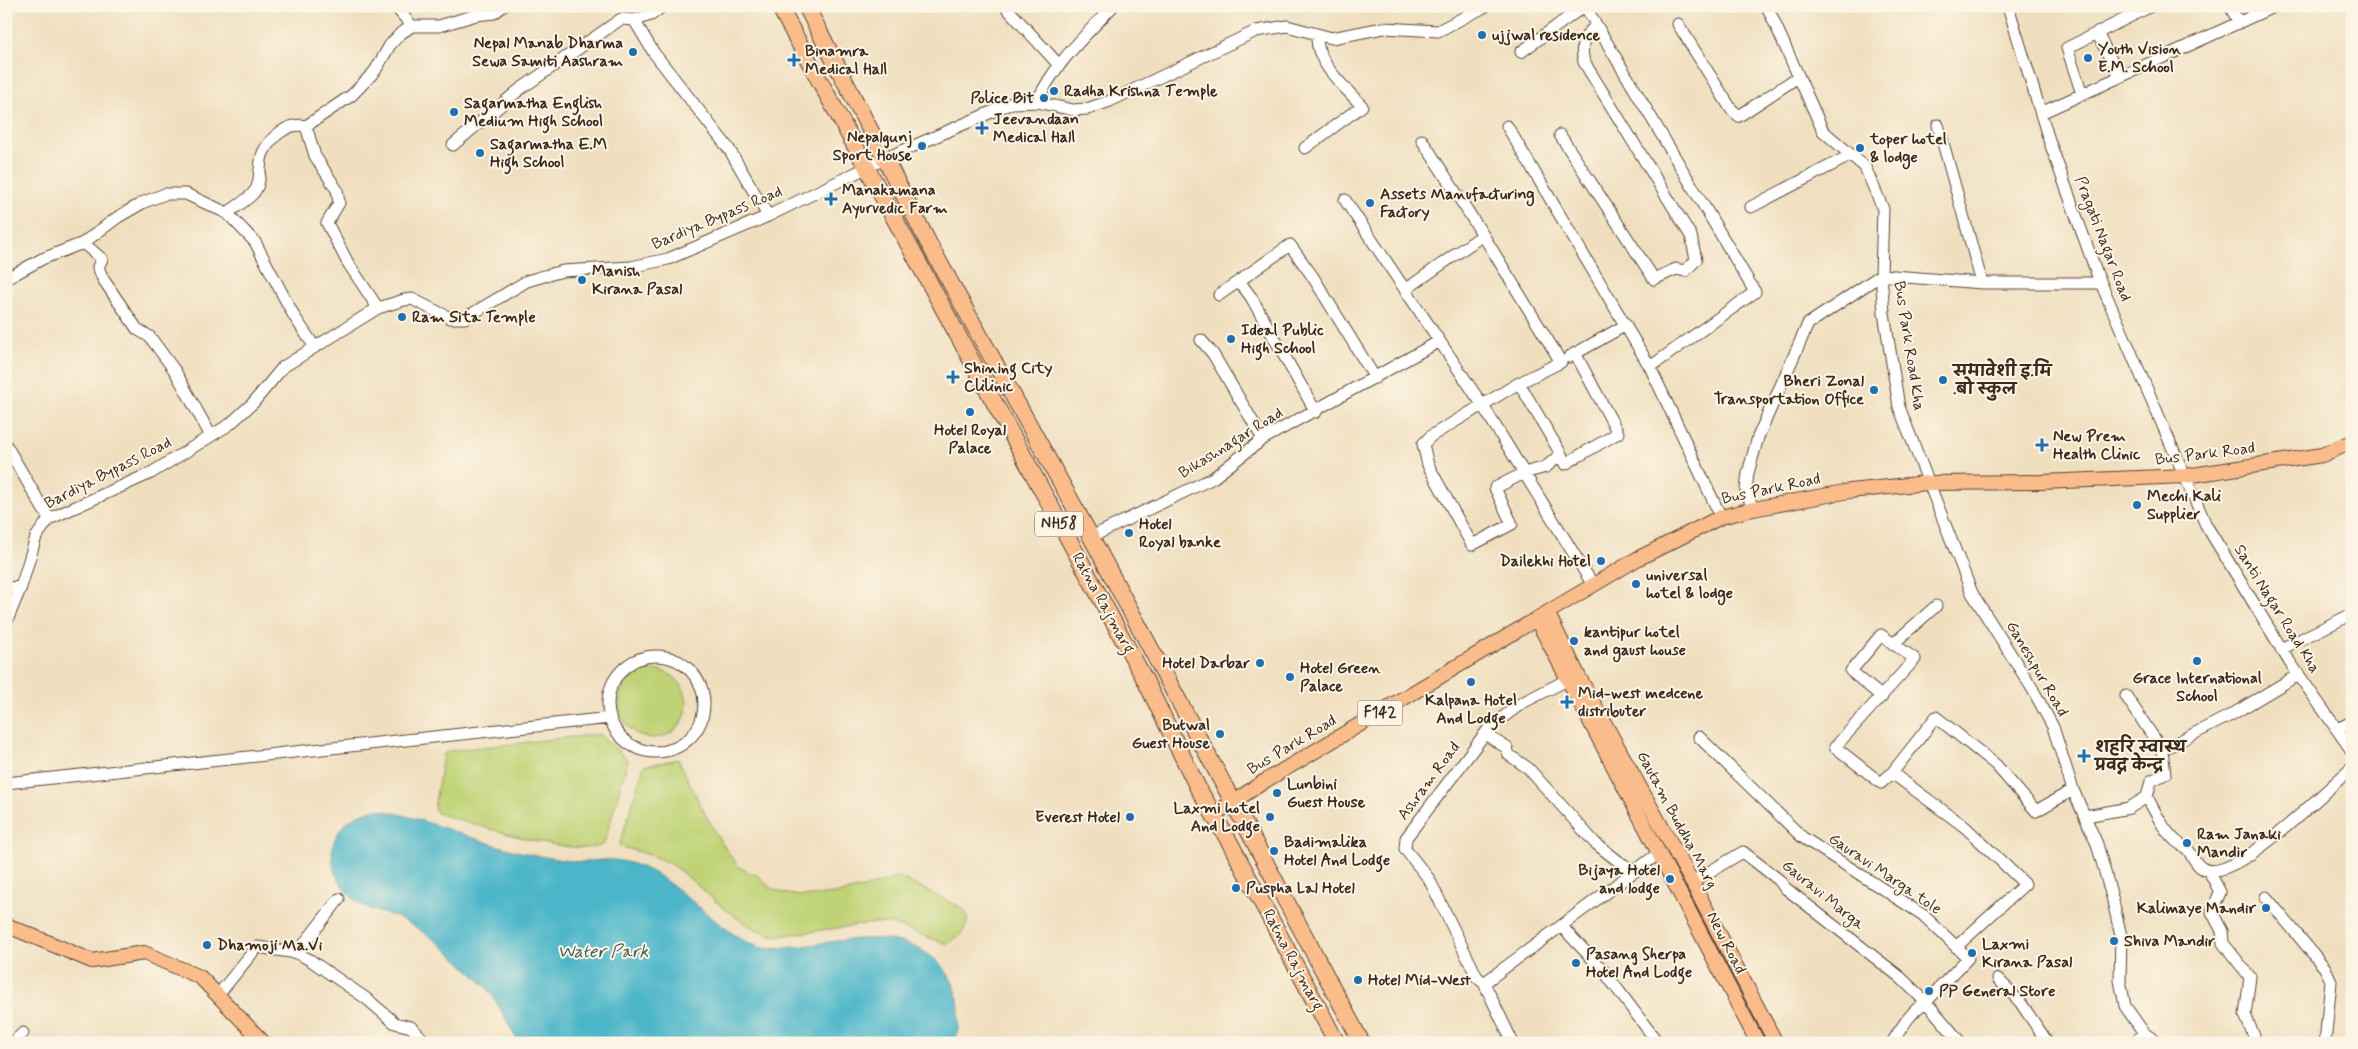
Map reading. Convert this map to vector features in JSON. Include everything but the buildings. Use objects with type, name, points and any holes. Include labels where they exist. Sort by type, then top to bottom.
[{"type":"highway","name":"Ratna Rajmarg","points":[[779,6],[1144,678],[1213,815],[1230,843],[1337,1043]]},
{"type":"highway","name":"Ratna Rajmarg","points":[[806,6],[884,159],[1056,478],[1091,537],[1362,1043]]},
{"type":"highway","points":[[1040,488],[1056,478]]},
{"type":"main road","name":"Bus Park Road","points":[[1213,815],[1637,559],[1721,517],[1753,509],[1850,491],[1927,483],[2041,482],[2186,476],[2322,455],[2352,442]]},
{"type":"main road","name":"New Road","points":[[1543,617],[1569,679],[1758,1043]]},
{"type":"main road","name":"Gautam Buddha Marg","points":[[1543,617],[1579,677],[1692,882],[1776,1043]]},
{"type":"main road","points":[[6,925],[92,961],[144,953],[200,977],[264,1043]]},
{"type":"street","points":[[395,6],[412,26]]},
{"type":"street","points":[[227,213],[256,190],[263,153],[284,129],[296,124],[306,126],[352,96],[375,71],[390,46],[400,34],[412,26],[439,26],[476,15],[494,13],[502,6]]},
{"type":"street","points":[[453,144],[519,90],[621,19],[634,20],[652,15],[663,6]]},
{"type":"street","points":[[1005,6],[1058,64]]},
{"type":"street","points":[[1037,102],[1046,81],[1058,64],[1114,6]]},
{"type":"street","points":[[1521,52],[1585,6],[1755,292],[1650,367]]},
{"type":"street","name":"Bus Park Road Kha","points":[[1767,6],[1823,131],[1866,167],[1883,209],[1881,275],[1884,313],[1899,407],[1927,483]]},
{"type":"street","name":"Pragati Nagar Road","points":[[2008,6],[2041,113],[2101,283],[2186,476]]},
{"type":"street","points":[[2082,94],[2067,48],[2151,6]]},
{"type":"street","points":[[2230,6],[2239,23]]},
{"type":"street","points":[[2041,113],[2274,6]]},
{"type":"street","name":"Bardiya Bypass Road","points":[[6,623],[21,587],[36,537],[49,520],[151,473],[230,424],[253,403],[266,384],[284,367],[314,346],[378,308],[404,300],[412,300],[450,318],[465,318],[527,281],[563,271],[652,264],[768,216],[884,159],[1012,103],[1037,102],[1059,108],[1087,109],[1110,101],[1256,31],[1273,26],[1298,27],[1317,35],[1332,38],[1383,28],[1438,31],[1484,7]]},
{"type":"street","points":[[634,20],[654,52],[729,149],[768,216]]},
{"type":"street","points":[[1678,24],[1731,109],[1739,116],[1798,77]]},
{"type":"street","points":[[1560,135],[1654,279],[1676,269],[1685,271],[1696,260],[1691,236],[1584,62],[1581,48],[1587,33],[1596,26]]},
{"type":"street","points":[[2097,34],[2120,78]]},
{"type":"street","points":[[1305,148],[1362,106],[1323,61],[1316,43],[1317,35]]},
{"type":"street","points":[[1938,125],[1982,283]]},
{"type":"street","points":[[306,126],[315,156],[337,190],[339,203],[327,223],[348,262],[378,308]]},
{"type":"street","points":[[1507,126],[1650,367],[1721,517]]},
{"type":"street","points":[[1422,140],[1561,362]]},
{"type":"street","points":[[1751,207],[1851,155]]},
{"type":"street","points":[[6,279],[42,259],[83,243],[118,217],[165,194],[186,194],[214,205],[227,213],[255,242],[294,316],[314,346]]},
{"type":"street","points":[[1344,200],[1438,342],[1483,406],[1593,586]]},
{"type":"street","points":[[1405,290],[1483,235]]},
{"type":"street","points":[[83,243],[102,258],[98,267],[103,278],[137,329],[150,337],[176,371],[211,436]]},
{"type":"street","points":[[1219,295],[1290,245],[1313,277],[1375,378]]},
{"type":"street","points":[[1753,509],[1746,490],[1748,473],[1758,436],[1808,324],[1881,275],[1982,283],[2101,283]]},
{"type":"street","points":[[1239,281],[1316,412]]},
{"type":"street","points":[[1561,454],[1546,467],[1524,473],[1495,488],[1512,524],[1472,545],[1428,465],[1422,444],[1431,436],[1519,383],[1561,362],[1626,325]]},
{"type":"street","points":[[1202,340],[1213,354],[1263,439]]},
{"type":"street","name":"Bikashnagar Road","points":[[1091,537],[1213,478],[1263,439],[1316,412],[1438,342]]},
{"type":"street","points":[[1519,383],[1561,454],[1564,464],[1618,433],[1575,353]]},
{"type":"street","points":[[6,445],[49,520]]},
{"type":"street","name":"Santi Nagar Road Kha","points":[[2186,476],[2206,526],[2298,675],[2352,751]]},
{"type":"street","name":"Ganeshpur Road","points":[[1927,483],[1972,593],[2032,688],[2052,727],[2073,790],[2097,844],[2121,936],[2120,980],[2126,1006],[2144,1033],[2158,1043]]},
{"type":"street","points":[[6,588],[21,587]]},
{"type":"street","points":[[1894,644],[1936,606]]},
{"type":"street","points":[[2281,648],[2352,614]]},
{"type":"street","points":[[1882,697],[1851,670],[1881,635],[1915,659],[1882,697],[1835,747],[1881,783],[1892,773],[1936,717],[1996,765],[2036,811],[2073,790]]},
{"type":"street","points":[[660,656],[676,660],[689,668],[699,682],[704,697],[703,713],[698,728],[687,740],[674,748],[663,751],[640,749],[627,742],[617,731],[610,718],[608,703],[611,688],[618,675],[629,664],[644,657],[660,656]]},
{"type":"street","points":[[2162,750],[2231,715],[2298,675]]},
{"type":"street","name":"Ashram Road","points":[[1513,1043],[1484,983],[1477,977],[1429,879],[1405,849],[1406,838],[1490,727],[1522,703],[1569,679]]},
{"type":"street","points":[[2126,696],[2162,750],[2165,774],[2151,781],[2147,797],[2162,823],[2176,841],[2186,847],[2200,868],[2210,871],[2248,857],[2300,817],[2352,768]]},
{"type":"street","points":[[6,783],[610,718]]},
{"type":"street","points":[[2337,730],[2352,722]]},
{"type":"street","points":[[1490,727],[1491,738],[1507,748],[1509,755],[1528,768],[1595,843],[1622,864],[1636,871]]},
{"type":"street","name":"Gauravi Marga tole","points":[[1699,737],[1802,837],[1922,915],[1968,958],[1919,1007],[1892,1043]]},
{"type":"street","points":[[1892,773],[1965,826],[2025,884],[1956,947]]},
{"type":"street","points":[[2086,816],[2128,808],[2147,797]]},
{"type":"street","name":"Gauravi Marga","points":[[1692,882],[1743,852],[1779,880],[1784,887],[1900,977],[1926,1002]]},
{"type":"street","points":[[1484,983],[1659,853]]},
{"type":"street","points":[[2210,871],[2220,892],[2212,912],[2222,931],[2223,943],[2250,977],[2245,1015],[2257,1043]]},
{"type":"street","points":[[2266,898],[2325,968],[2330,981],[2325,1043]]},
{"type":"street","points":[[297,953],[339,899]]},
{"type":"street","points":[[1561,926],[1603,970],[1658,1043]]},
{"type":"street","points":[[218,995],[257,947],[297,953],[367,999],[395,1023],[411,1027],[428,1043]]},
{"type":"street","points":[[1998,979],[2020,1002],[2048,1043]]},
{"type":"street","points":[[1926,1002],[1961,1043]]},
{"type":"street","points":[[13,1043],[23,1033]]},
{"type":"street","points":[[2134,1043],[2144,1033]]},
{"type":"green space","points":[[646,670],[660,670],[672,675],[682,685],[687,697],[687,711],[682,723],[672,733],[660,738],[646,738],[634,733],[624,723],[619,711],[619,697],[624,685],[634,675]]},
{"type":"green space","points":[[599,734],[628,760],[604,844],[591,847],[573,847],[552,844],[449,817],[437,813],[434,809],[443,755],[448,751]]},
{"type":"green space","points":[[678,759],[706,816],[724,847],[741,868],[758,876],[771,888],[787,894],[819,896],[854,890],[899,877],[962,908],[968,916],[964,930],[947,944],[891,924],[876,923],[777,936],[747,924],[720,905],[670,864],[619,846],[644,766]]},
{"type":"water","name":"Water Park","points":[[377,809],[396,813],[491,844],[529,854],[582,862],[614,860],[639,866],[659,876],[734,935],[763,948],[773,949],[865,939],[895,941],[909,945],[935,959],[951,980],[956,991],[959,1016],[955,1043],[519,1043],[491,993],[447,950],[403,920],[373,910],[356,901],[338,879],[332,851],[337,835],[345,824],[357,816]]},
{"type":"place","name":"ujjwal residence","points":[[1482,35]]},
{"type":"place","name":"Nepal Manab Dharma Sewa Samiti Aashram","points":[[633,52]]},
{"type":"place","name":"Youth Vision E.M. School","points":[[2088,58]]},
{"type":"place","name":"Binamra Medical Hall","points":[[794,60]]},
{"type":"place","name":"Radha Krishna Temple","points":[[1054,91]]},
{"type":"place","name":"Police Bit","points":[[1044,98]]},
{"type":"place","name":"Sagarmatha English Medium High School","points":[[454,112]]},
{"type":"place","name":"Jeevandaan Medical Hall","points":[[982,128]]},
{"type":"place","name":"Nepalgunj Sport House","points":[[922,146]]},
{"type":"place","name":"toper hotel & lodge","points":[[1860,148]]},
{"type":"place","name":"Sagarmatha E.M High School","points":[[480,153]]},
{"type":"place","name":"Manakamana Ayurvedic Farm","points":[[831,199]]},
{"type":"place","name":"Assets Manufacturing Factory","points":[[1370,203]]},
{"type":"place","name":"Manish Kirana Pasal","points":[[582,280]]},
{"type":"place","name":"Ram Sita Temple","points":[[402,317]]},
{"type":"place","name":"Ideal Public High School","points":[[1231,339]]},
{"type":"place","name":"Shining City Clilinic","points":[[953,377]]},
{"type":"place","name":"समावेशी इ.मि .बाे स्कुल","points":[[1943,380]]},
{"type":"place","name":"Bheri Zonal Transportation Office","points":[[1874,390]]},
{"type":"place","name":"Hotel Royal Palace","points":[[970,412]]},
{"type":"place","name":"New Prem Health Clinic","points":[[2042,445]]},
{"type":"place","name":"Mechi Kali Supplier","points":[[2137,505]]},
{"type":"place","name":"Hotel Royal banke","points":[[1129,533]]},
{"type":"place","name":"Dailekhi Hotel","points":[[1601,561]]},
{"type":"place","name":"universal hotel & lodge","points":[[1636,584]]},
{"type":"place","name":"kantipur hotel and gaust house","points":[[1574,641]]},
{"type":"place","name":"Grace International School","points":[[2197,661]]},
{"type":"place","name":"Hotel Darbar","points":[[1260,663]]},
{"type":"place","name":"Hotel Green Palace","points":[[1290,677]]},
{"type":"place","name":"Kalpana Hotel And Lodge","points":[[1471,682]]},
{"type":"place","name":"Mid-west medcene distributer","points":[[1567,702]]},
{"type":"place","name":"Butwal Guest House","points":[[1220,734]]},
{"type":"place","name":"शहरि स्वास्थ प्रवद्न केन्द्र","points":[[2084,756]]},
{"type":"place","name":"Lunbini Guest House","points":[[1277,793]]},
{"type":"place","name":"Everest Hotel","points":[[1130,817]]},
{"type":"place","name":"Laxmi hotel And Lodge","points":[[1270,817]]},
{"type":"place","name":"Ram Janaki Mandir","points":[[2187,843]]},
{"type":"place","name":"Badimalika Hotel And Lodge","points":[[1274,851]]},
{"type":"place","name":"Bijaya Hotel and lodge","points":[[1670,879]]},
{"type":"place","name":"Puspha Lal Hotel","points":[[1236,888]]},
{"type":"place","name":"Kalimaye Mandir","points":[[2266,908]]},
{"type":"place","name":"Shiva Mandir","points":[[2114,941]]},
{"type":"place","name":"Dhamoji Ma.Vi","points":[[207,945]]},
{"type":"place","name":"Laxmi Kirana Pasal","points":[[1972,953]]},
{"type":"place","name":"Pasang Sherpa Hotel And Lodge","points":[[1576,963]]},
{"type":"place","name":"Hotel Mid-West","points":[[1358,980]]},
{"type":"place","name":"PP General Store","points":[[1929,991]]}]
